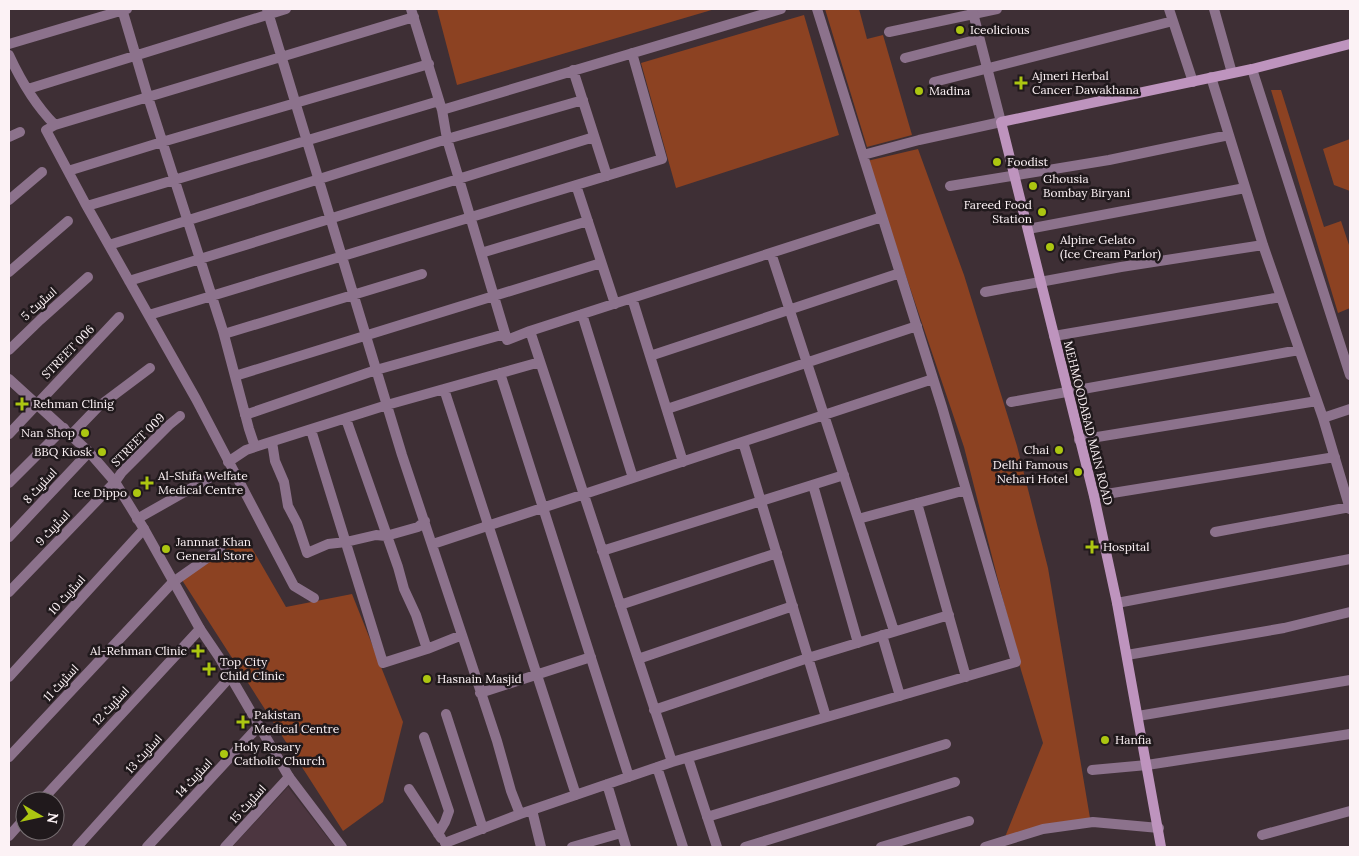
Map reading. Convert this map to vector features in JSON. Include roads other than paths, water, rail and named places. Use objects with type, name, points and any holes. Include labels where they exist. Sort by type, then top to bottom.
[{"type":"main road","points":[[1001,122],[1252,69],[1350,44]]},
{"type":"main road","name":"MEHMOODABAD MAIN ROAD","points":[[1001,122],[1094,496],[1127,655],[1161,847]]},
{"type":"street","points":[[9,44],[124,9],[135,55],[224,334],[255,448]]},
{"type":"street","points":[[28,89],[268,11],[286,9]]},
{"type":"street","points":[[87,206],[307,140],[573,70],[781,9]]},
{"type":"street","points":[[409,789],[446,845],[520,814],[672,762],[1016,662],[917,326],[817,9]]},
{"type":"street","points":[[889,32],[972,12],[997,9]]},
{"type":"street","points":[[1170,9],[1193,82]]},
{"type":"street","points":[[1214,9],[1232,73]]},
{"type":"street","points":[[268,11],[376,370],[497,741],[511,792],[520,814]]},
{"type":"street","name":"MEHMOODABAD MAIN ROAD","points":[[972,12],[1001,122]]},
{"type":"street","points":[[314,598],[295,588],[200,406],[46,130],[412,13],[441,105],[447,139],[507,340],[882,217]]},
{"type":"street","points":[[934,82],[1173,21]]},
{"type":"street","points":[[905,58],[980,39]]},
{"type":"street","points":[[149,315],[662,160],[632,53]]},
{"type":"street","points":[[9,56],[42,112],[55,126]]},
{"type":"street","points":[[68,171],[428,64]]},
{"type":"street","points":[[1252,69],[1350,375]]},
{"type":"street","points":[[573,70],[607,176]]},
{"type":"street","points":[[1211,78],[1263,245],[1324,418],[1350,508],[1215,532]]},
{"type":"street","points":[[109,245],[447,139],[583,100]]},
{"type":"street","points":[[863,155],[919,140],[1001,122]]},
{"type":"street","points":[[9,137],[20,132]]},
{"type":"street","points":[[950,186],[1109,160],[1229,136]]},
{"type":"street","points":[[129,281],[594,137]]},
{"type":"street","points":[[9,200],[42,172]]},
{"type":"street","points":[[576,185],[614,304]]},
{"type":"street","points":[[1028,229],[1245,188]]},
{"type":"street","points":[[9,272],[68,221]]},
{"type":"street","points":[[481,254],[588,221]]},
{"type":"street","points":[[985,292],[1121,267],[1263,245]]},
{"type":"street","points":[[771,253],[894,632]]},
{"type":"street","points":[[235,376],[601,262]]},
{"type":"street","points":[[650,356],[900,273]]},
{"type":"street","points":[[224,334],[422,274]]},
{"type":"street","name":"اسٹریٹ 5","points":[[9,350],[88,277]]},
{"type":"street","points":[[1054,336],[1281,296]]},
{"type":"street","points":[[632,298],[683,462]]},
{"type":"street","points":[[582,314],[633,478]]},
{"type":"street","name":"STREET 006","points":[[9,434],[119,318]]},
{"type":"street","points":[[666,409],[917,326]]},
{"type":"street","points":[[530,331],[672,762]]},
{"type":"street","points":[[245,415],[376,370],[505,334]]},
{"type":"street","points":[[1011,402],[1300,350]]},
{"type":"street","points":[[228,462],[246,450],[387,405],[540,362]]},
{"type":"street","points":[[9,482],[67,432],[150,368]]},
{"type":"street","points":[[500,373],[630,777]]},
{"type":"street","points":[[9,379],[89,452],[115,482],[289,777],[342,847]]},
{"type":"street","points":[[433,544],[933,379]]},
{"type":"street","points":[[444,389],[576,795]]},
{"type":"street","points":[[1079,440],[1317,401]]},
{"type":"street","points":[[1324,418],[1350,409]]},
{"type":"street","name":"STREET 009","points":[[115,482],[122,472],[169,424],[180,416]]},
{"type":"street","points":[[346,419],[404,589],[416,615],[427,650]]},
{"type":"street","points":[[311,430],[383,663],[427,650],[462,635]]},
{"type":"street","points":[[272,442],[276,461],[284,482],[288,506],[297,523],[307,553],[328,544],[376,535],[386,536],[418,526],[425,521]]},
{"type":"street","points":[[743,442],[826,717]]},
{"type":"street","name":"اسٹریٹ 8","points":[[9,537],[89,452]]},
{"type":"street","points":[[1094,496],[1335,457]]},
{"type":"street","points":[[602,551],[844,475]]},
{"type":"street","points":[[137,520],[211,477]]},
{"type":"street","name":"اسٹریٹ 9","points":[[9,592],[115,482]]},
{"type":"street","points":[[813,485],[858,643]]},
{"type":"street","points":[[858,519],[966,490]]},
{"type":"street","points":[[917,503],[966,677]]},
{"type":"street","name":"اسٹریٹ 10","points":[[9,678],[144,529]]},
{"type":"street","name":"اسٹریٹ 11","points":[[9,757],[173,582],[220,549]]},
{"type":"street","points":[[620,605],[777,553]]},
{"type":"street","points":[[1117,603],[1350,559]]},
{"type":"street","points":[[638,659],[793,606]]},
{"type":"street","points":[[1127,655],[1284,628],[1350,612]]},
{"type":"street","points":[[654,710],[808,658],[949,615]]},
{"type":"street","name":"اسٹریٹ 12","points":[[50,791],[200,629]]},
{"type":"street","points":[[882,635],[900,696]]},
{"type":"street","points":[[480,693],[591,657]]},
{"type":"street","name":"اسٹریٹ 13","points":[[77,847],[230,677]]},
{"type":"street","points":[[1138,716],[1350,680]]},
{"type":"street","points":[[446,714],[483,828]]},
{"type":"street","name":"اسٹریٹ 14","points":[[147,847],[259,726]]},
{"type":"street","points":[[1092,770],[1147,765],[1350,734]]},
{"type":"street","points":[[424,737],[449,811],[446,822],[438,834]]},
{"type":"street","points":[[707,818],[946,744]]},
{"type":"street","points":[[688,758],[717,847]]},
{"type":"street","points":[[657,767],[683,847]]},
{"type":"street","name":"اسٹریٹ 15","points":[[226,847],[289,777]]},
{"type":"street","points":[[745,847],[956,782]]},
{"type":"street","points":[[607,784],[626,847]]},
{"type":"street","points":[[532,810],[541,847]]},
{"type":"street","points":[[1262,835],[1350,811]]},
{"type":"street","points":[[881,847],[969,821]]},
{"type":"street","points":[[985,847],[1042,829],[1093,822],[1159,828]]},
{"type":"street","points":[[572,847],[622,833]]},
{"type":"place","name":"Iceolicious","points":[[960,30]]},
{"type":"place","name":"Ajmeri Herbal Cancer Dawakhana","points":[[1021,83]]},
{"type":"place","name":"Madina","points":[[919,91]]},
{"type":"place","name":"Foodist","points":[[997,162]]},
{"type":"place","name":"Ghousia Bombay Biryani","points":[[1033,186]]},
{"type":"place","name":"Fareed Food Station","points":[[1042,212]]},
{"type":"place","name":"Alpine Gelato (Ice Cream Parlor)","points":[[1050,247]]},
{"type":"place","name":"Rehman Clinig","points":[[22,404]]},
{"type":"place","name":"Nan Shop","points":[[85,433]]},
{"type":"place","name":"Chai","points":[[1059,450]]},
{"type":"place","name":"BBQ Kiosk","points":[[102,452]]},
{"type":"place","name":"Delhi Famous Nehari Hotel","points":[[1078,472]]},
{"type":"place","name":"Al-Shifa Welfate Medical Centre","points":[[147,483]]},
{"type":"place","name":"Ice Dippo","points":[[137,493]]},
{"type":"place","name":"Hospital","points":[[1092,547]]},
{"type":"place","name":"Jannnat Khan General Store","points":[[166,549]]},
{"type":"place","name":"Al-Rehman Clinic","points":[[198,651]]},
{"type":"place","name":"Top City Child Clinic","points":[[209,669]]},
{"type":"place","name":"Hasnain Masjid","points":[[427,679]]},
{"type":"place","name":"Pakistan Medical Centre","points":[[243,722]]},
{"type":"place","name":"Hanfia","points":[[1105,740]]},
{"type":"place","name":"Holy Rosary Catholic Church","points":[[224,754]]}]
